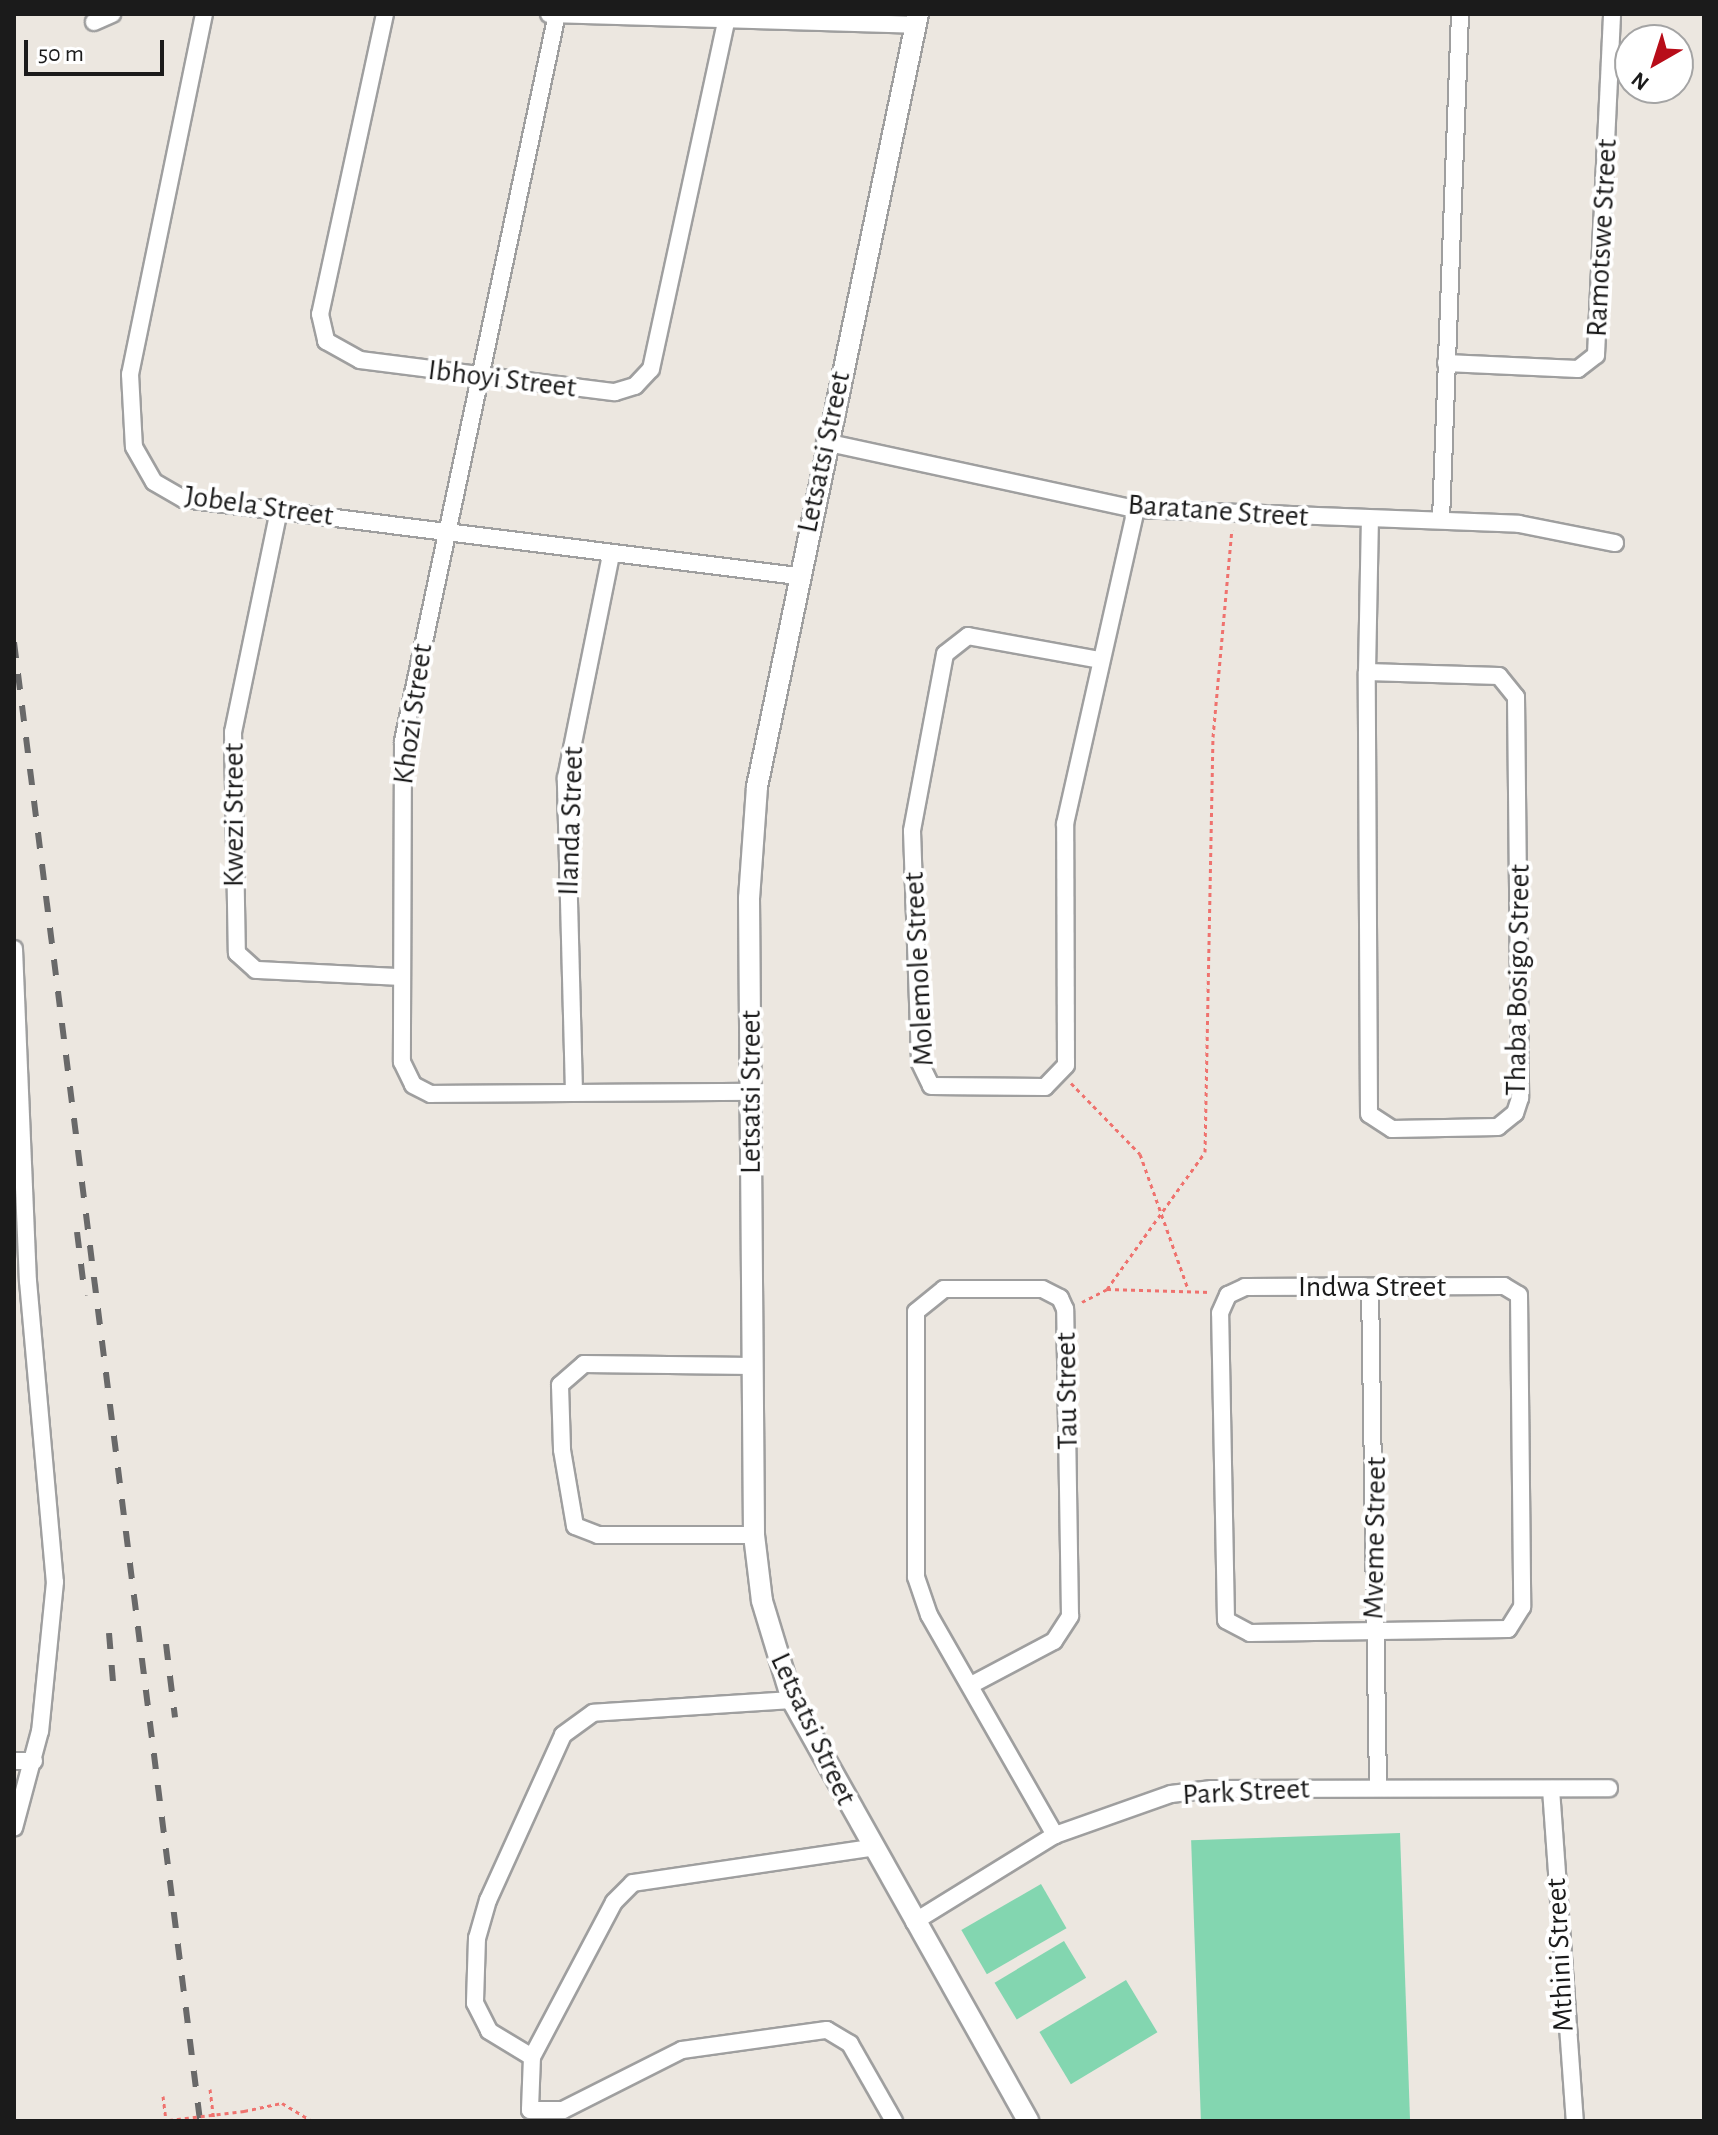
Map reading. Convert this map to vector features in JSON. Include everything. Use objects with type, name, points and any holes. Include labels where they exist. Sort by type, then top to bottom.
[{"type":"street","points":[[94,22],[112,14]]},
{"type":"street","name":"Jobela Street","points":[[204,14],[130,374],[131,429],[142,467],[169,493],[611,554],[797,576]]},
{"type":"street","name":"Ibhoyi Street","points":[[385,14],[320,314],[322,335],[350,358],[483,378],[615,392],[648,375],[727,18]]},
{"type":"street","points":[[549,14],[917,20]]},
{"type":"street","name":"Khozi Street","points":[[557,14],[483,378],[446,529],[403,741],[399,977],[402,1062],[417,1089],[750,1092]]},
{"type":"street","points":[[1441,520],[1460,14]]},
{"type":"street","name":"Ramotswe Street","points":[[1446,363],[1578,369],[1596,355],[1612,14]]},
{"type":"street","name":"Letsatsi Street","points":[[917,20],[766,722],[753,825],[750,1092],[754,1535],[762,1601],[792,1700],[871,1848],[1028,2121]]},
{"type":"street","name":"Baratane Street","points":[[825,442],[1136,509],[1233,517],[1441,520],[1538,527],[1615,543]]},
{"type":"street","points":[[1062,1074],[1069,1053],[1064,839],[1100,660],[1136,509]]},
{"type":"street","name":"Kwezi Street","points":[[279,510],[233,732],[237,953],[256,970],[399,977]]},
{"type":"street","name":"Thaba Bosigo Street","points":[[1367,672],[1499,676],[1516,697],[1520,1098],[1515,1113],[1498,1127],[1392,1129],[1369,1114],[1367,672],[1370,519]]},
{"type":"street","name":"Ilanda Street","points":[[574,1092],[566,778],[611,554]]},
{"type":"street","name":"Molemole Street","points":[[1062,1074],[1035,1088],[925,1083],[914,805],[943,662],[957,640],[972,636],[1100,660]]},
{"type":"street","points":[[14,949],[28,1281],[55,1582],[50,1675],[34,1761],[14,1828]]},
{"type":"street","name":"Indwa Street","points":[[1504,1286],[1519,1295],[1522,1310],[1520,1614],[1501,1633],[1250,1633],[1223,1615],[1224,1301],[1245,1287],[1504,1286]]},
{"type":"street","name":"Tau Street","points":[[971,1685],[1054,1641],[1068,1625],[1065,1309],[1060,1298],[1042,1289],[952,1288],[935,1292],[916,1312],[916,1577],[924,1605],[1055,1835]]},
{"type":"street","name":"Mveme Street","points":[[1370,1288],[1373,1634],[1378,1788]]},
{"type":"street","points":[[753,1366],[584,1364],[560,1385],[575,1526],[598,1535],[754,1535]]},
{"type":"street","points":[[532,2057],[489,2031],[473,1981],[488,1900],[551,1752],[593,1713],[792,1700]]},
{"type":"street","points":[[14,1761],[34,1761]]},
{"type":"street","name":"Park Street","points":[[914,1922],[1055,1835],[1127,1805],[1193,1791],[1609,1788]]},
{"type":"street","name":"Mthini Street","points":[[1551,1789],[1575,2121]]},
{"type":"street","points":[[871,1848],[633,1883],[614,1902],[532,2057],[530,2110],[563,2110],[682,2050],[827,2030],[850,2044],[894,2121]]},
{"type":"path","points":[[1107,1289],[1205,1152],[1213,737],[1233,517]]},
{"type":"path","points":[[1062,1074],[1140,1154],[1188,1289]]},
{"type":"path","points":[[1065,1309],[1107,1289],[1188,1289],[1224,1301]]},
{"type":"path","points":[[210,2089],[214,2121]]},
{"type":"path","points":[[163,2096],[164,2121],[282,2103],[312,2121]]},
{"type":"green space","points":[[1400,1833],[1410,2121],[1201,2121],[1191,1840]]},
{"type":"green space","points":[[1041,1884],[1066,1928],[987,1974],[961,1930]]},
{"type":"green space","points":[[1064,1941],[1086,1978],[1017,2020],[995,1983]]},
{"type":"green space","points":[[1126,1980],[1157,2032],[1071,2084],[1039,2032]]},
{"type":"railway","points":[[14,642],[200,2121]]},
{"type":"railway","points":[[77,1232],[85,1296]]},
{"type":"railway","points":[[109,1633],[114,1694]]},
{"type":"railway","points":[[166,1644],[175,1717]]}]
